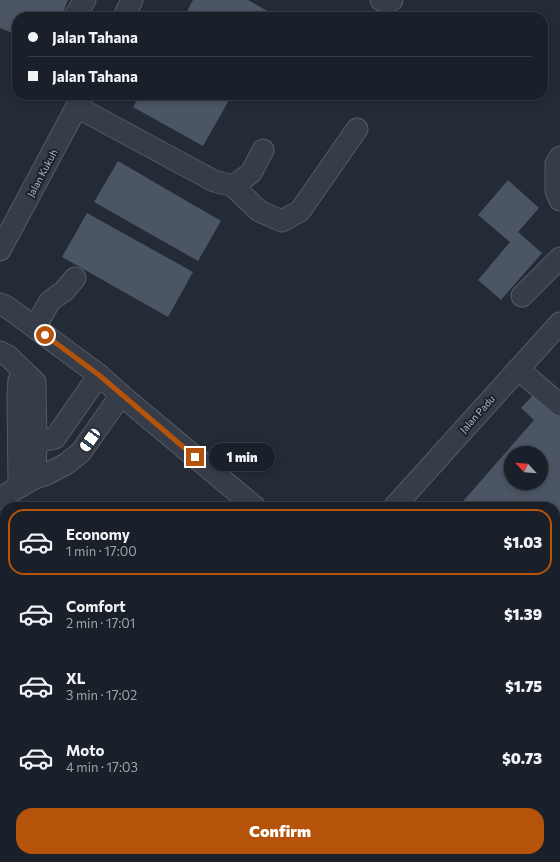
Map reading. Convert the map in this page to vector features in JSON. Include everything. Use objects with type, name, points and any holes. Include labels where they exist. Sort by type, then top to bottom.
[{"type":"street","points":[[77,12],[85,0]]},
{"type":"street","points":[[126,12],[132,0]]},
{"type":"street","points":[[381,0],[389,2],[392,0]]},
{"type":"street","points":[[80,101],[214,181],[233,186],[259,211],[282,221],[300,211],[357,130]]},
{"type":"street","name":"Jalan Kukuh","points":[[0,250],[80,101]]},
{"type":"street","points":[[233,186],[251,172],[263,150]]},
{"type":"street","points":[[560,156],[556,164],[556,192],[560,200]]},
{"type":"street","points":[[522,296],[560,258]]},
{"type":"street","points":[[34,327],[50,301],[64,291],[75,278]]},
{"type":"street","points":[[2,301],[34,327],[99,375],[249,502]]},
{"type":"street","name":"Jalan Padu","points":[[398,502],[560,323]]},
{"type":"street","points":[[0,352],[8,356],[35,382],[36,442],[27,482]]},
{"type":"street","points":[[518,369],[559,401]]},
{"type":"street","points":[[24,372],[19,380],[27,482]]},
{"type":"street","points":[[36,442],[55,438],[99,375]]},
{"type":"street","points":[[0,498],[27,482],[66,464],[81,452],[121,395]]},
{"type":"building","points":[[0,0],[68,0],[63,12],[12,12],[12,33],[0,28]]},
{"type":"building","points":[[193,0],[248,0],[269,12],[187,12]]},
{"type":"building","points":[[137,100],[229,100],[203,146],[133,107]]},
{"type":"building","points":[[118,161],[221,221],[198,261],[94,202]]},
{"type":"building","points":[[508,180],[539,208],[518,232],[542,253],[501,300],[478,280],[510,242],[478,215]]},
{"type":"building","points":[[87,213],[193,272],[168,317],[62,257]]},
{"type":"building","points":[[534,394],[560,416],[560,502],[462,502],[504,454],[504,490],[548,490],[548,446],[511,446],[534,420],[521,408]]},
{"type":"route","points":[[45,335],[99,375],[195,457]]}]
